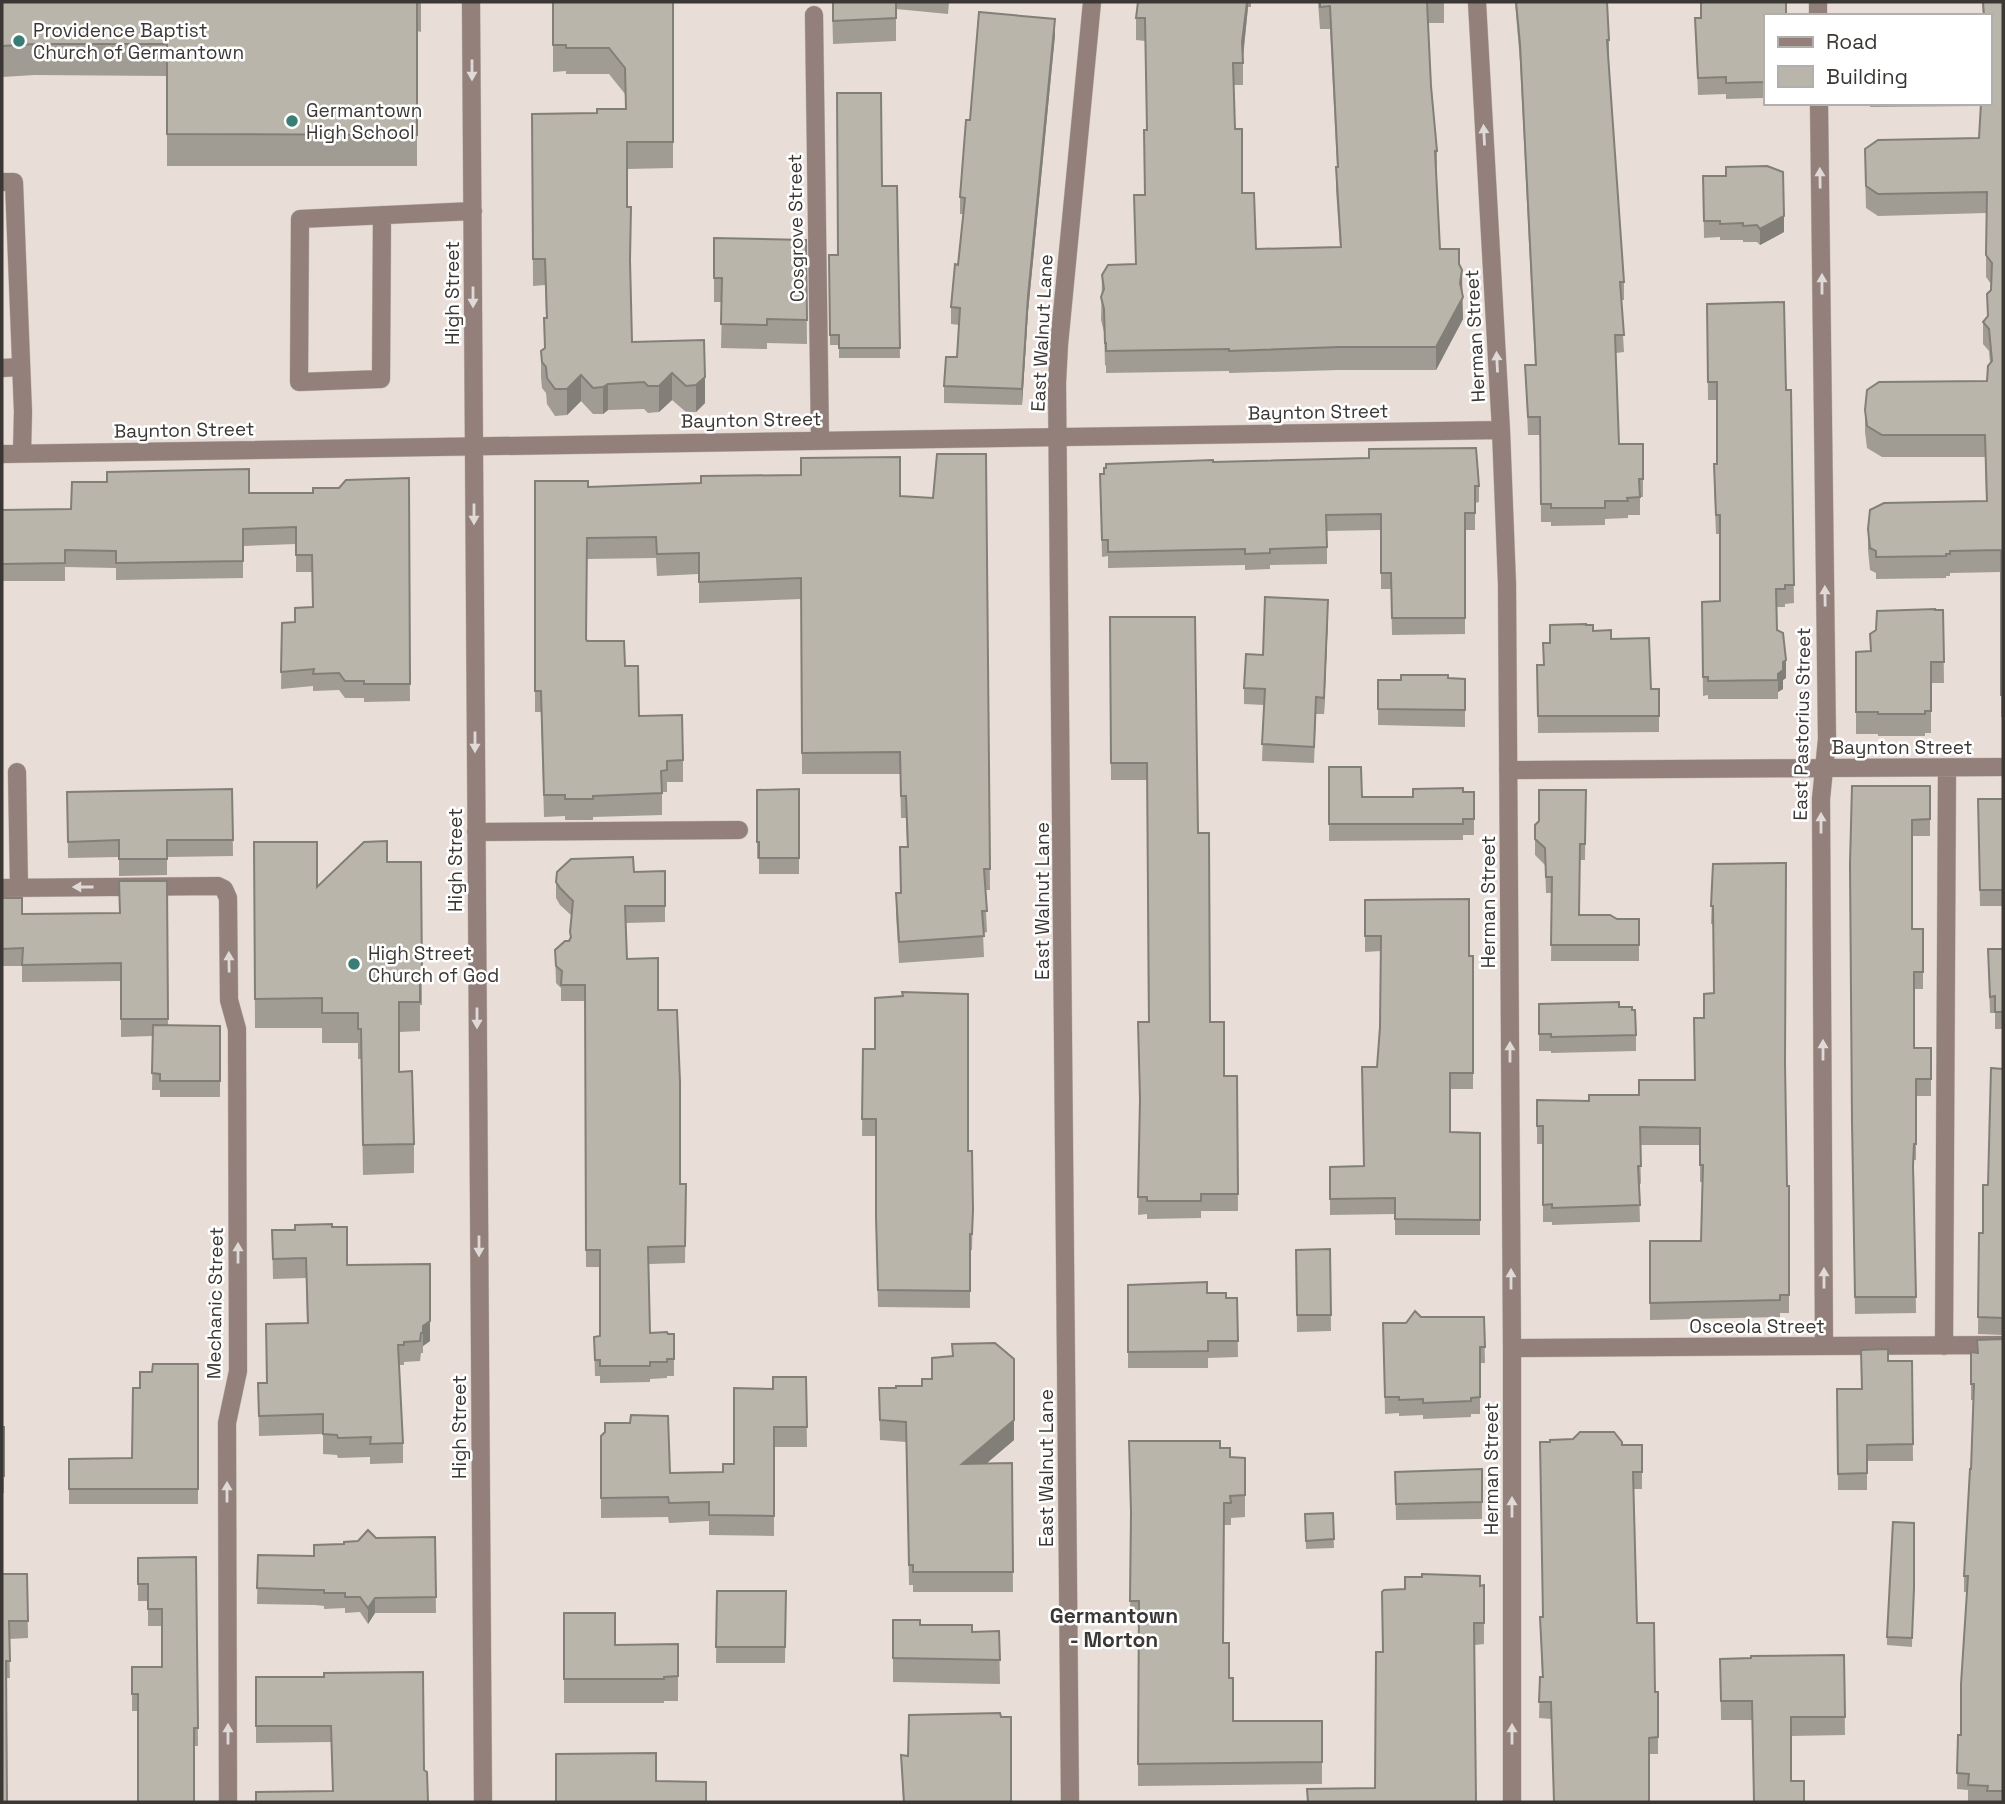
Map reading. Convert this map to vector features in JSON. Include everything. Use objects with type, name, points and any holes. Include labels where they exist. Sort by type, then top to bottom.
[{"type":"street","name":"High Street","points":[[471,2],[483,1802]]},
{"type":"street","name":"East Walnut Lane","points":[[1070,1802],[1059,345],[1092,2]]},
{"type":"street","name":"Herman Street","points":[[1477,2],[1507,584],[1512,1802]]},
{"type":"street","name":"Cosgrove Street","points":[[814,15],[820,440]]},
{"type":"street","name":"East Pastorius Street","points":[[1819,105],[1827,739],[1821,801],[1824,1346]]},
{"type":"street","points":[[2,182],[14,182],[22,367],[22,453]]},
{"type":"street","points":[[382,215],[381,379],[299,382],[300,219],[382,215],[473,211]]},
{"type":"street","points":[[2,368],[22,367]]},
{"type":"street","name":"Baynton Street","points":[[2,454],[1501,430]]},
{"type":"street","name":"Baynton Street","points":[[1508,770],[2003,767]]},
{"type":"street","points":[[1944,1346],[1947,768]]},
{"type":"street","points":[[10,888],[17,772]]},
{"type":"street","points":[[476,832],[739,830]]},
{"type":"street","name":"Mechanic Street","points":[[10,888],[218,886],[224,889],[228,898],[229,1000],[236,1029],[238,1371],[227,1423],[228,1802]]},
{"type":"street","name":"Osceola Street","points":[[1512,1348],[2003,1345]]},
{"type":"building","name":"Germantown High School","points":[[2,2],[417,2],[417,135],[167,134],[167,44],[2,46]]},
{"type":"building","points":[[553,2],[673,2],[673,142],[627,142],[627,207],[631,207],[632,342],[704,340],[705,377],[696,385],[686,386],[672,373],[659,386],[648,386],[644,382],[608,384],[593,388],[581,375],[567,389],[555,389],[547,378],[541,351],[545,348],[544,318],[547,318],[545,259],[533,259],[532,114],[597,113],[597,109],[626,109],[625,68],[609,48],[566,48],[566,45],[553,45]]},
{"type":"building","points":[[833,2],[896,2],[896,18],[833,21]]},
{"type":"building","points":[[1138,2],[1247,2],[1242,42],[1243,63],[1233,63],[1235,129],[1242,129],[1242,193],[1254,193],[1256,249],[1341,247],[1330,6],[1320,7],[1320,2],[1427,2],[1437,151],[1440,249],[1459,249],[1463,297],[1436,347],[1106,351],[1101,297],[1104,289],[1102,275],[1108,265],[1136,264],[1134,195],[1145,195],[1145,18],[1136,18]]},
{"type":"building","points":[[1516,2],[1607,2],[1607,40],[1624,282],[1620,282],[1624,335],[1615,335],[1619,444],[1643,444],[1643,479],[1639,479],[1640,497],[1627,498],[1628,501],[1605,501],[1605,508],[1551,508],[1551,504],[1541,504],[1540,417],[1528,417],[1525,365],[1536,365]]},
{"type":"building","points":[[1701,2],[1786,2],[1786,14],[1764,14],[1764,82],[1726,83],[1726,77],[1698,78],[1695,18],[1701,18]]},
{"type":"building","points":[[1983,2],[2003,2],[2003,695],[2001,550],[1950,551],[1946,556],[1876,557],[1876,551],[1870,548],[1868,529],[1870,510],[1884,503],[1987,501],[1985,435],[1882,435],[1867,426],[1865,410],[1867,390],[1879,382],[1987,381],[1988,366],[1992,361],[1989,329],[1983,322],[1988,316],[1987,294],[1991,290],[1992,263],[1986,255],[1987,192],[1878,194],[1866,186],[1865,149],[1878,140],[1979,138],[1981,105],[1991,105],[1991,14],[1984,14]]},
{"type":"building","points":[[979,12],[1055,19],[1028,296],[1022,389],[944,386],[946,357],[957,357],[960,308],[951,307],[965,198],[960,197]]},
{"type":"building","points":[[837,93],[881,93],[882,186],[897,186],[900,348],[839,348],[839,335],[830,335],[829,255],[838,255]]},
{"type":"building","points":[[1767,166],[1783,172],[1784,216],[1760,229],[1757,225],[1743,226],[1743,223],[1720,224],[1720,221],[1704,221],[1703,176],[1726,176],[1726,167]]},
{"type":"building","points":[[714,238],[806,240],[807,320],[767,319],[767,325],[721,324],[722,278],[714,278]]},
{"type":"building","points":[[1784,302],[1786,390],[1791,390],[1794,585],[1776,589],[1777,630],[1783,633],[1786,660],[1783,662],[1783,670],[1778,674],[1778,680],[1708,681],[1708,677],[1703,677],[1702,602],[1720,601],[1720,515],[1716,515],[1714,464],[1717,464],[1717,382],[1708,382],[1707,304]]},
{"type":"building","points":[[1476,448],[1479,486],[1475,486],[1475,513],[1465,513],[1465,618],[1392,618],[1391,573],[1381,573],[1381,514],[1326,515],[1327,547],[1270,549],[1270,553],[1245,554],[1245,549],[1108,552],[1108,540],[1102,540],[1100,474],[1104,474],[1106,464],[1369,458],[1369,449]]},
{"type":"building","points":[[937,454],[986,454],[990,869],[984,869],[987,911],[982,911],[984,936],[899,942],[896,893],[901,893],[900,847],[908,847],[906,796],[901,796],[900,752],[802,753],[801,578],[699,582],[699,553],[657,554],[656,537],[587,538],[586,639],[624,641],[625,666],[638,666],[639,716],[682,715],[683,760],[667,761],[667,770],[661,771],[662,793],[593,796],[593,799],[565,799],[565,795],[544,795],[541,691],[535,691],[535,481],[588,481],[588,487],[701,483],[701,476],[801,475],[801,458],[900,457],[900,496],[933,498]]},
{"type":"building","points":[[249,469],[249,493],[313,493],[313,488],[339,488],[346,480],[409,478],[410,684],[364,684],[364,681],[345,681],[339,673],[313,674],[314,669],[281,672],[282,623],[295,622],[295,608],[313,607],[312,555],[296,555],[296,527],[243,529],[243,561],[116,563],[116,551],[65,550],[65,563],[2,564],[2,510],[71,509],[72,482],[107,482],[107,472]]},
{"type":"building","points":[[1265,597],[1328,600],[1324,698],[1316,697],[1314,747],[1262,744],[1265,689],[1244,688],[1246,654],[1263,655]]},
{"type":"building","points":[[1943,610],[1944,662],[1931,662],[1931,711],[1925,711],[1925,714],[1856,712],[1856,652],[1871,651],[1870,634],[1876,630],[1877,611]]},
{"type":"building","points":[[1110,617],[1195,617],[1198,833],[1209,833],[1210,1022],[1224,1022],[1224,1076],[1237,1076],[1238,1194],[1201,1194],[1201,1201],[1147,1201],[1147,1197],[1138,1197],[1138,1022],[1149,1022],[1147,763],[1111,763]]},
{"type":"building","points":[[1550,625],[1593,625],[1593,631],[1611,630],[1611,639],[1649,638],[1651,689],[1659,689],[1659,716],[1538,716],[1537,665],[1544,665],[1543,643],[1550,643]]},
{"type":"building","points":[[1401,675],[1448,675],[1448,678],[1465,679],[1465,710],[1378,709],[1378,680],[1401,680]]},
{"type":"building","points":[[1329,767],[1361,767],[1362,797],[1413,797],[1413,789],[1463,788],[1463,792],[1474,792],[1474,819],[1463,819],[1463,824],[1329,824]]},
{"type":"building","points":[[1852,786],[1930,786],[1930,819],[1912,820],[1912,929],[1923,929],[1923,972],[1914,972],[1914,1048],[1931,1048],[1931,1079],[1916,1079],[1916,1144],[1913,1166],[1916,1297],[1855,1297],[1850,864]]},
{"type":"building","points":[[232,789],[233,840],[167,840],[167,859],[119,859],[119,840],[68,842],[67,792]]},
{"type":"building","points":[[799,789],[799,858],[759,858],[757,790]]},
{"type":"building","points":[[1539,790],[1586,790],[1585,844],[1580,844],[1579,915],[1639,919],[1639,945],[1551,945],[1552,877],[1546,877],[1545,848],[1535,839],[1535,825],[1539,821]]},
{"type":"building","points":[[1978,799],[2003,799],[2003,890],[1980,890]]},
{"type":"building","points":[[387,841],[387,862],[421,862],[420,1002],[399,1002],[399,1072],[412,1071],[414,1144],[363,1145],[361,1029],[358,1029],[358,1013],[322,1013],[322,998],[255,999],[254,842],[317,842],[317,887],[364,842]]},
{"type":"building","points":[[633,857],[634,872],[665,871],[665,906],[625,906],[627,959],[658,958],[658,1010],[677,1010],[680,1184],[686,1184],[685,1246],[648,1247],[650,1333],[674,1334],[674,1359],[667,1359],[667,1362],[650,1362],[650,1366],[600,1366],[600,1360],[595,1360],[594,1337],[600,1336],[600,1250],[586,1250],[585,985],[561,985],[562,971],[556,966],[555,950],[571,937],[573,901],[556,882],[557,872],[571,859]]},
{"type":"building","points":[[1786,863],[1785,1063],[1789,1295],[1780,1295],[1780,1300],[1650,1303],[1650,1241],[1701,1241],[1703,1165],[1700,1165],[1700,1128],[1640,1127],[1640,1205],[1552,1208],[1552,1204],[1543,1205],[1543,1126],[1537,1126],[1537,1100],[1589,1101],[1589,1095],[1639,1095],[1639,1080],[1695,1080],[1694,1018],[1704,1018],[1704,994],[1714,993],[1711,906],[1713,864]]},
{"type":"building","points":[[119,881],[167,881],[168,1019],[121,1019],[121,963],[22,965],[23,948],[2,949],[2,898],[22,898],[22,914],[120,913]]},
{"type":"building","points":[[1469,899],[1469,956],[1473,956],[1473,1073],[1450,1073],[1450,1132],[1480,1133],[1480,1220],[1395,1219],[1395,1198],[1330,1199],[1330,1167],[1364,1166],[1362,1067],[1377,1067],[1381,936],[1365,936],[1365,900]]},
{"type":"building","points":[[1988,949],[2003,949],[2003,1012],[1995,1012],[1995,996],[1990,997]]},
{"type":"building","points":[[902,992],[968,994],[968,1151],[972,1151],[973,1210],[970,1234],[970,1291],[878,1290],[876,1119],[862,1119],[863,1049],[875,1049],[875,998],[903,996]]},
{"type":"building","points":[[1619,1002],[1619,1007],[1632,1007],[1632,1010],[1635,1010],[1636,1035],[1551,1037],[1551,1034],[1539,1034],[1539,1004]]},
{"type":"building","points":[[153,1025],[220,1026],[220,1081],[160,1081],[160,1074],[152,1073]]},
{"type":"building","points":[[1991,1068],[2003,1069],[2003,1318],[1978,1317],[1979,1233],[1983,1233],[1983,1185],[1988,1185]]},
{"type":"building","points":[[332,1224],[332,1227],[347,1227],[347,1265],[430,1264],[430,1321],[423,1326],[420,1341],[398,1345],[403,1443],[370,1444],[371,1437],[338,1438],[337,1435],[323,1434],[323,1414],[259,1416],[258,1383],[267,1383],[266,1324],[308,1323],[306,1258],[273,1259],[272,1230],[295,1230],[295,1225]]},
{"type":"building","points":[[1330,1249],[1331,1315],[1297,1315],[1296,1250]]},
{"type":"building","points":[[1207,1282],[1207,1293],[1226,1293],[1226,1298],[1237,1298],[1238,1341],[1208,1341],[1208,1351],[1128,1352],[1128,1285]]},
{"type":"building","points":[[1415,1311],[1421,1317],[1484,1317],[1485,1347],[1480,1347],[1480,1397],[1471,1398],[1471,1401],[1423,1403],[1423,1399],[1399,1400],[1399,1397],[1385,1397],[1383,1323],[1406,1323]]},
{"type":"building","points":[[2003,1339],[2003,1791],[1987,1791],[1988,1786],[1968,1785],[1969,1774],[1957,1773],[1968,1576],[1964,1576],[1974,1384],[1971,1384],[1971,1352],[1978,1353],[1977,1340]]},
{"type":"building","points":[[995,1343],[1014,1359],[1014,1420],[962,1464],[1012,1463],[1013,1572],[913,1572],[913,1565],[909,1565],[906,1422],[880,1420],[879,1388],[922,1386],[922,1379],[932,1379],[932,1358],[953,1356],[952,1344]]},
{"type":"building","points":[[1888,1349],[1888,1361],[1912,1361],[1913,1444],[1867,1445],[1867,1473],[1838,1474],[1837,1389],[1862,1389],[1861,1350]]},
{"type":"building","points":[[153,1364],[198,1364],[198,1489],[69,1489],[69,1459],[132,1458],[133,1388],[140,1388],[140,1372],[152,1372]]},
{"type":"building","points":[[773,1377],[806,1377],[807,1427],[774,1427],[774,1516],[709,1515],[709,1502],[669,1503],[668,1497],[601,1498],[601,1436],[605,1432],[605,1423],[630,1423],[631,1415],[668,1416],[670,1473],[723,1472],[723,1464],[734,1464],[734,1388],[773,1389]]},
{"type":"building","points":[[4,1427],[4,1476],[2,1476]]},
{"type":"building","points":[[1580,1432],[1614,1432],[1622,1445],[1642,1445],[1642,1472],[1633,1472],[1637,1623],[1654,1623],[1655,1692],[1658,1692],[1658,1737],[1649,1738],[1649,1802],[1554,1802],[1551,1702],[1539,1702],[1540,1677],[1543,1677],[1540,1617],[1543,1617],[1540,1442],[1573,1439]]},
{"type":"building","points":[[1129,1441],[1220,1441],[1220,1448],[1230,1448],[1230,1457],[1245,1458],[1245,1495],[1230,1496],[1231,1503],[1224,1503],[1223,1643],[1229,1643],[1229,1678],[1233,1678],[1233,1721],[1322,1721],[1322,1762],[1138,1764],[1139,1601],[1130,1601]]},
{"type":"building","points":[[1482,1469],[1482,1502],[1396,1504],[1395,1472]]},
{"type":"building","points":[[1333,1513],[1334,1539],[1306,1541],[1305,1514]]},
{"type":"building","points":[[1893,1522],[1914,1523],[1912,1638],[1887,1637]]},
{"type":"building","points":[[368,1530],[376,1538],[435,1537],[436,1597],[375,1598],[368,1608],[360,1597],[345,1597],[345,1593],[257,1588],[258,1555],[314,1556],[314,1545],[358,1541]]},
{"type":"building","points":[[196,1557],[198,1728],[194,1728],[194,1802],[138,1802],[138,1694],[132,1694],[132,1667],[162,1667],[162,1609],[148,1609],[148,1584],[138,1584],[138,1558]]},
{"type":"building","points":[[2,1574],[27,1574],[28,1621],[9,1621],[10,1661],[6,1661],[7,1802],[2,1802]]},
{"type":"building","points":[[1422,1574],[1480,1576],[1480,1586],[1484,1585],[1484,1623],[1474,1623],[1476,1802],[1308,1802],[1307,1789],[1375,1788],[1376,1652],[1383,1652],[1382,1592],[1405,1589],[1405,1577],[1422,1577]]},
{"type":"building","points":[[717,1591],[786,1591],[785,1647],[716,1647]]},
{"type":"building","points":[[564,1613],[615,1613],[615,1645],[678,1644],[678,1676],[664,1679],[564,1679]]},
{"type":"building","points":[[893,1620],[920,1620],[920,1625],[972,1625],[972,1632],[999,1631],[1000,1660],[893,1658]]},
{"type":"building","points":[[1844,1655],[1845,1717],[1791,1717],[1791,1781],[1804,1781],[1804,1802],[1754,1802],[1752,1701],[1721,1701],[1720,1659]]},
{"type":"building","points":[[423,1672],[424,1770],[427,1772],[428,1802],[256,1802],[256,1792],[333,1791],[331,1726],[256,1726],[256,1677]]},
{"type":"building","points":[[1000,1713],[1001,1717],[1011,1717],[1011,1802],[904,1802],[901,1755],[908,1756],[909,1715]]},
{"type":"building","points":[[656,1753],[656,1781],[706,1782],[706,1802],[556,1802],[556,1754]]},
{"type":"place","name":"Providence Baptist Church of Germantown","points":[[19,41]]},
{"type":"place","name":"Germantown High School","points":[[292,121]]},
{"type":"place","name":"High Street Church of God","points":[[354,964]]},
{"type":"district","name":"Germantown - Morton","points":[[1114,1627]]}]
